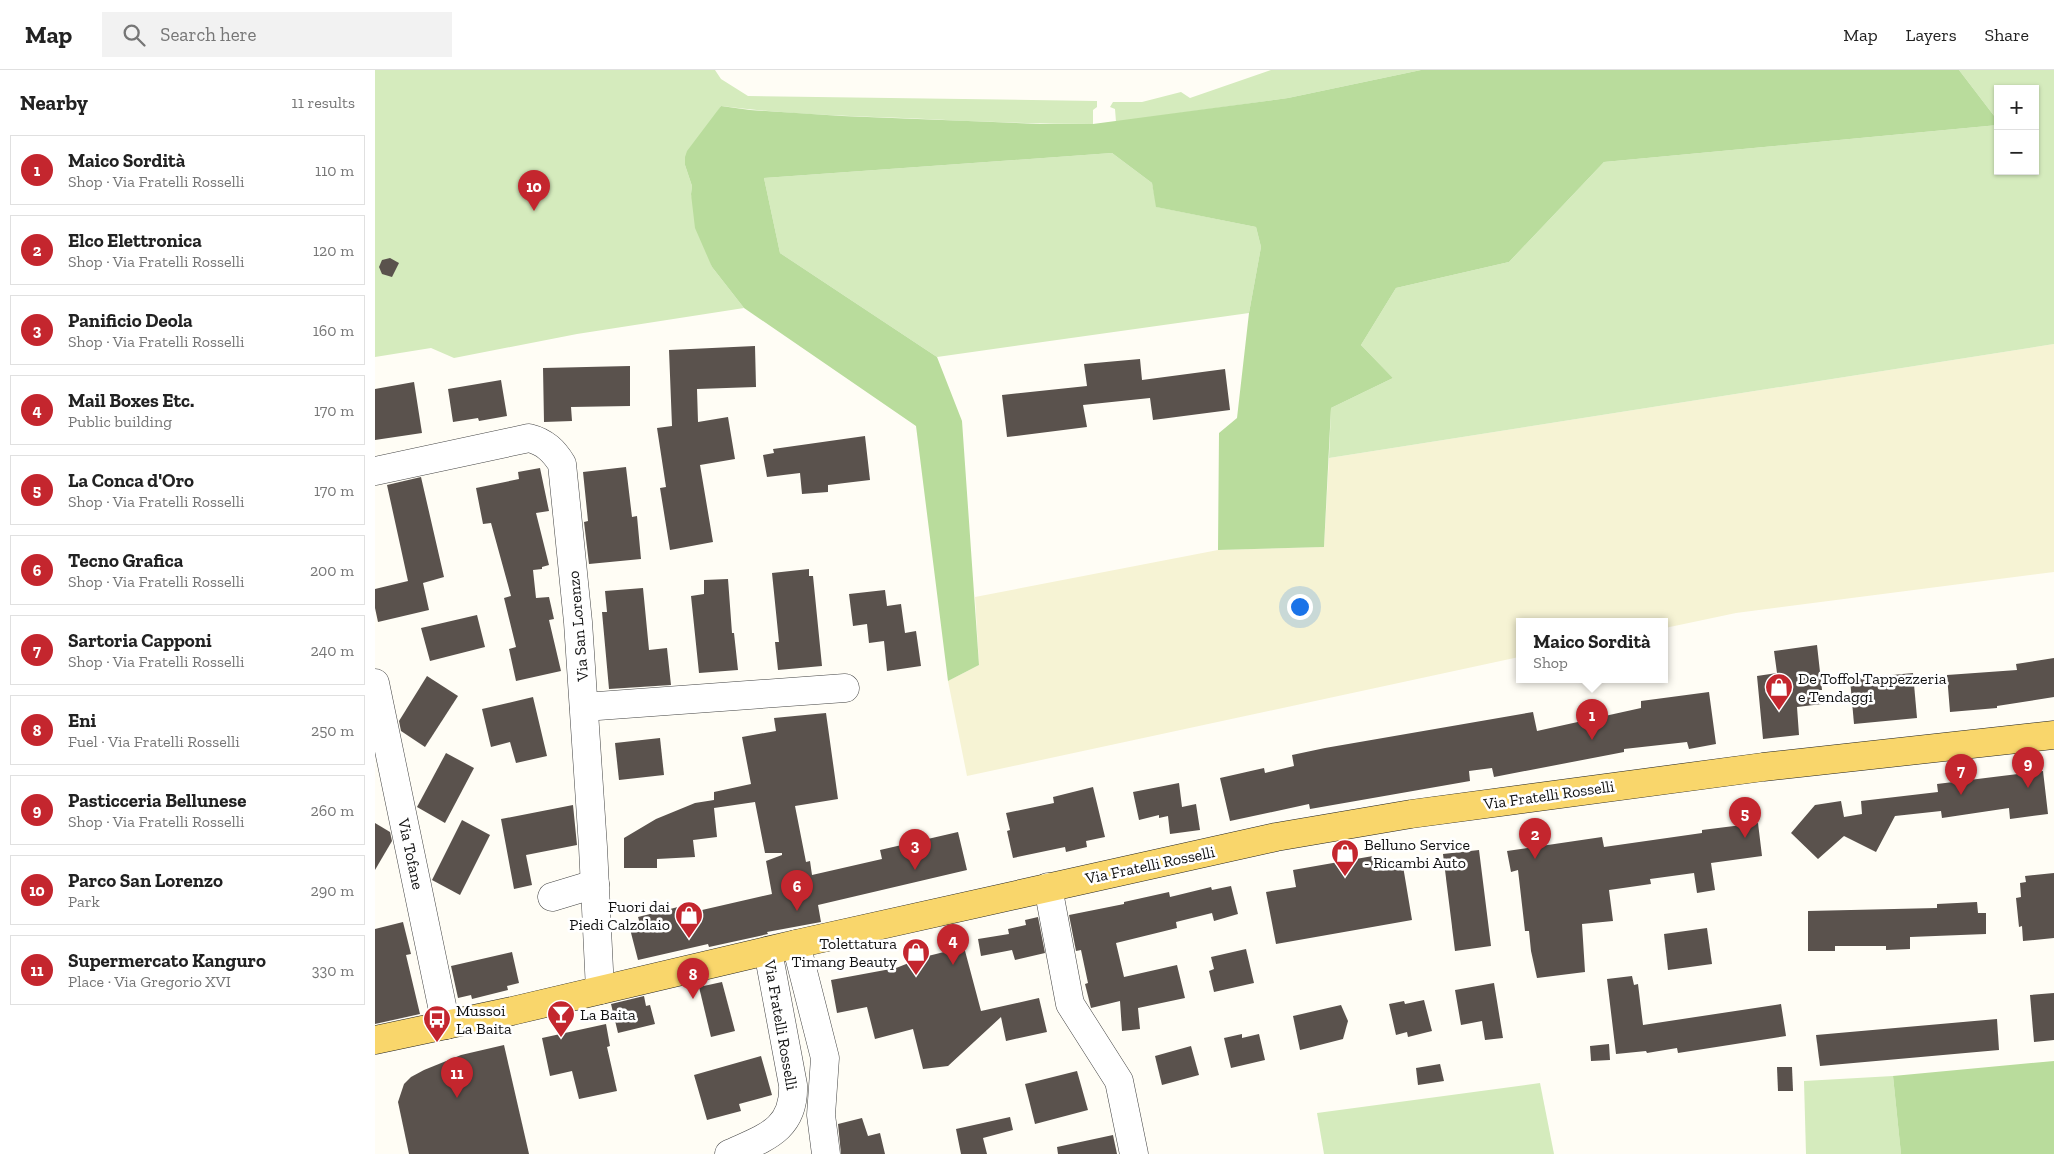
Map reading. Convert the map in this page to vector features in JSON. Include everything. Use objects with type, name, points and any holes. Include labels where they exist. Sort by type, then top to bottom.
[{"type":"main road","name":"Via Fratelli Rosselli","points":[[375,1040],[1275,837],[1411,814],[1763,767],[2054,735]]},
{"type":"street","name":"Via San Lorenzo","points":[[375,470],[529,438],[540,441],[557,455],[562,464],[578,622],[600,990]]},
{"type":"street","name":"Via Tofane","points":[[375,682],[446,1025]]},
{"type":"street","points":[[584,707],[845,688]]},
{"type":"street","points":[[552,898],[595,884]]},
{"type":"street","points":[[1048,887],[1070,1004],[1119,1081],[1134,1154]]},
{"type":"street","name":"Via Fratelli Rosselli","points":[[796,944],[825,1058],[821,1115],[826,1154]]},
{"type":"street","name":"Via Fratelli Rosselli","points":[[729,1154],[771,1134],[780,1127],[791,1109],[794,1097],[769,951]]},
{"type":"shaded area","points":[[2054,344],[2054,572],[1736,613],[1668,627],[1668,618],[1516,618],[1516,658],[967,776],[948,681],[979,665],[975,597],[1218,550],[1324,547],[1329,458]]},
{"type":"green space","points":[[375,70],[715,70],[721,79],[748,96],[1097,101],[1097,107],[1093,110],[1093,124],[834,115],[721,106],[685,165],[692,186],[691,194],[712,267],[744,308],[577,334],[454,358],[431,348],[375,357]]},
{"type":"green space","points":[[1271,70],[1421,70],[1288,98],[1116,122],[1115,109],[1110,107],[1113,102],[1142,102],[1181,92],[1190,98]]},
{"type":"green space","points":[[1421,70],[1959,70],[1994,116],[1994,125],[1604,162],[1509,262],[1396,288],[1361,345],[1393,378],[1331,408],[1324,547],[1218,550],[1219,433],[1237,418],[1249,313],[1261,247],[1256,227],[1156,207],[1152,183],[1112,153],[764,178],[780,253],[937,357],[962,421],[979,665],[948,681],[916,426],[744,308],[712,267],[695,228],[691,194],[692,186],[685,165],[687,151],[721,106],[750,110],[842,116],[1040,124],[1093,124],[1288,98]]},
{"type":"green space","points":[[1959,70],[2054,70],[2054,344],[1329,458],[1331,408],[1393,378],[1361,345],[1396,288],[1509,262],[1604,162],[1994,125],[1994,175],[2039,175],[2039,85],[1994,85],[1994,116]]},
{"type":"green space","points":[[1112,153],[1152,183],[1157,207],[1256,227],[1261,247],[1249,313],[937,357],[780,253],[764,178]]},
{"type":"green space","points":[[2054,1061],[2054,1154],[1901,1154],[1893,1076]]},
{"type":"green space","points":[[1893,1076],[1901,1154],[1806,1154],[1804,1081]]},
{"type":"green space","points":[[1540,1083],[1554,1154],[1324,1154],[1317,1113]]},
{"type":"building","points":[[390,258],[399,263],[392,277],[382,274],[379,267],[382,260]]},
{"type":"building","points":[[755,346],[756,387],[697,389],[698,422],[728,417],[735,459],[700,465],[713,542],[670,550],[660,488],[666,487],[657,428],[672,426],[669,350]]},
{"type":"building","points":[[1140,359],[1142,380],[1225,369],[1230,410],[1153,420],[1150,398],[1083,405],[1087,427],[1007,437],[1002,395],[1087,386],[1084,364]]},
{"type":"building","points":[[630,366],[630,406],[571,407],[572,421],[544,422],[543,368]]},
{"type":"building","points":[[501,380],[507,416],[479,421],[478,418],[453,422],[448,389]]},
{"type":"building","points":[[414,382],[422,433],[375,440],[375,389]]},
{"type":"building","points":[[865,436],[870,480],[828,485],[828,492],[802,494],[800,473],[767,477],[763,455],[774,453],[773,449]]},
{"type":"building","points":[[626,467],[632,517],[637,516],[641,559],[589,564],[584,522],[588,521],[583,472]]},
{"type":"building","points":[[540,468],[549,511],[536,513],[549,565],[542,567],[542,569],[533,570],[536,598],[549,597],[554,619],[549,620],[561,671],[516,681],[509,649],[516,647],[504,598],[511,596],[491,523],[483,524],[476,488],[519,479],[518,472]]},
{"type":"building","points":[[421,477],[444,577],[423,583],[429,610],[378,622],[375,608],[375,589],[408,581],[387,485]]},
{"type":"building","points":[[809,569],[809,576],[813,576],[822,666],[778,670],[775,642],[779,642],[772,573]]},
{"type":"building","points":[[728,579],[732,633],[734,633],[738,670],[699,673],[691,596],[704,594],[704,580]]},
{"type":"building","points":[[643,588],[649,650],[667,648],[671,685],[609,689],[602,612],[607,612],[605,591]]},
{"type":"building","points":[[885,590],[887,606],[901,604],[905,633],[916,631],[921,666],[887,671],[884,641],[869,643],[867,624],[853,626],[849,594]]},
{"type":"building","points":[[477,615],[485,647],[430,661],[421,628]]},
{"type":"building","points":[[1817,645],[1822,690],[1819,690],[1822,704],[1797,707],[1799,735],[1763,739],[1757,676],[1777,673],[1774,651]]},
{"type":"building","points":[[2054,658],[2054,697],[1997,706],[1997,708],[1950,712],[1947,675],[2017,670],[2016,664]]},
{"type":"building","points":[[1913,673],[1917,718],[1854,724],[1850,679]]},
{"type":"building","points":[[427,676],[458,696],[425,747],[401,731],[399,721]]},
{"type":"building","points":[[1709,692],[1716,744],[1689,749],[1687,742],[1624,749],[1624,752],[1494,777],[1492,768],[1469,771],[1470,781],[1310,809],[1309,804],[1230,821],[1220,778],[1264,768],[1265,773],[1294,766],[1292,755],[1325,748],[1533,712],[1537,731],[1641,708],[1641,701]]},
{"type":"building","points":[[533,697],[547,756],[516,763],[510,742],[491,747],[482,709]]},
{"type":"building","points":[[826,713],[838,799],[795,806],[806,862],[810,861],[812,875],[882,859],[880,850],[958,832],[967,870],[818,905],[821,922],[767,932],[768,934],[709,947],[708,944],[638,960],[630,929],[641,927],[638,917],[686,905],[689,913],[772,894],[766,861],[782,855],[782,853],[765,853],[755,802],[714,808],[717,837],[693,840],[695,857],[657,859],[657,868],[624,868],[624,838],[656,819],[695,803],[714,800],[714,792],[751,784],[742,737],[776,731],[774,718]]},
{"type":"building","points":[[660,738],[664,775],[619,780],[615,743]]},
{"type":"building","points":[[446,753],[474,768],[445,823],[417,807]]},
{"type":"building","points":[[2043,771],[2048,814],[2010,819],[2009,808],[1942,818],[1941,811],[1895,816],[1876,852],[1844,836],[1818,859],[1791,833],[1815,805],[1841,801],[1844,817],[1862,814],[1861,801],[1938,792],[1937,784]]},
{"type":"building","points":[[1179,783],[1182,807],[1196,804],[1200,830],[1170,834],[1168,816],[1159,818],[1159,815],[1139,820],[1133,792]]},
{"type":"building","points":[[1093,787],[1105,837],[1086,841],[1087,847],[1066,852],[1065,847],[1013,858],[1007,831],[1010,830],[1006,813],[1054,803],[1053,797]]},
{"type":"building","points":[[573,805],[577,845],[526,855],[532,885],[514,889],[501,819]]},
{"type":"building","points":[[462,820],[490,835],[460,895],[432,880]]},
{"type":"building","points":[[375,823],[390,832],[392,841],[375,870]]},
{"type":"building","points":[[1758,823],[1762,856],[1711,863],[1715,890],[1697,893],[1694,873],[1650,879],[1651,884],[1609,890],[1613,921],[1582,924],[1585,972],[1537,978],[1529,931],[1525,931],[1518,870],[1511,872],[1507,851],[1602,837],[1604,847],[1702,833],[1702,830]]},
{"type":"building","points":[[1479,850],[1491,946],[1455,951],[1443,854]]},
{"type":"building","points":[[1373,856],[1375,871],[1403,866],[1412,920],[1276,944],[1266,892],[1296,887],[1293,870]]},
{"type":"building","points":[[2054,873],[2054,938],[2023,941],[2022,926],[2019,927],[2016,898],[2021,897],[2020,883],[2026,882],[2025,876]]},
{"type":"building","points":[[1231,886],[1238,914],[1214,921],[1212,913],[1176,922],[1177,928],[1116,943],[1124,977],[1177,965],[1185,998],[1138,1008],[1140,1029],[1122,1031],[1120,1001],[1091,1008],[1085,984],[1088,983],[1081,950],[1076,951],[1069,915],[1124,904],[1124,902],[1169,892],[1170,897],[1211,887],[1212,890]]},
{"type":"building","points":[[1977,902],[1978,913],[1986,913],[1986,934],[1910,937],[1910,949],[1886,950],[1886,946],[1835,946],[1835,951],[1808,951],[1808,911],[1937,908],[1937,904]]},
{"type":"building","points":[[1038,917],[1045,953],[1015,960],[1012,950],[981,956],[978,939],[1009,934],[1008,929],[1026,925],[1025,920]]},
{"type":"building","points":[[403,922],[411,954],[406,955],[420,1014],[375,1024],[375,929]]},
{"type":"building","points":[[1707,928],[1712,964],[1668,970],[1664,934]]},
{"type":"building","points":[[964,947],[981,1011],[1039,998],[1047,1032],[1006,1041],[1001,1017],[948,1066],[923,1069],[913,1029],[875,1039],[867,1007],[837,1013],[831,980],[896,968],[924,957]]},
{"type":"building","points":[[1246,949],[1254,983],[1214,992],[1209,971],[1214,969],[1211,957]]},
{"type":"building","points":[[512,952],[519,983],[507,986],[508,990],[472,999],[471,995],[458,998],[451,966]]},
{"type":"building","points":[[1632,976],[1634,985],[1638,984],[1643,1025],[1781,1004],[1786,1036],[1678,1053],[1677,1048],[1647,1053],[1646,1051],[1616,1054],[1607,979]]},
{"type":"building","points":[[722,982],[735,1031],[711,1037],[699,987]]},
{"type":"building","points":[[1494,983],[1503,1038],[1485,1040],[1482,1021],[1461,1025],[1455,990]]},
{"type":"building","points":[[2054,993],[2054,1040],[2034,1042],[2030,995]]},
{"type":"building","points":[[644,996],[646,1006],[650,1005],[655,1024],[618,1033],[611,1004]]},
{"type":"building","points":[[1424,1000],[1432,1031],[1408,1037],[1407,1032],[1396,1035],[1389,1004],[1404,1001],[1405,1004]]},
{"type":"building","points":[[1341,1005],[1348,1021],[1343,1039],[1300,1050],[1293,1016]]},
{"type":"building","points":[[1997,1019],[1999,1050],[1820,1066],[1816,1035]]},
{"type":"building","points":[[606,1024],[610,1046],[607,1047],[617,1091],[579,1099],[572,1071],[550,1076],[542,1038]]},
{"type":"building","points":[[1242,1034],[1242,1038],[1259,1034],[1265,1060],[1231,1068],[1224,1038]]},
{"type":"building","points":[[1609,1044],[1610,1060],[1591,1061],[1590,1046]]},
{"type":"building","points":[[504,1045],[529,1154],[409,1154],[398,1102],[404,1084],[411,1077],[424,1070],[461,1055]]},
{"type":"building","points":[[1191,1046],[1199,1075],[1162,1085],[1155,1056]]},
{"type":"building","points":[[761,1056],[772,1095],[739,1104],[741,1111],[707,1120],[694,1075]]},
{"type":"building","points":[[1440,1064],[1444,1081],[1418,1085],[1416,1068]]},
{"type":"building","points":[[1777,1067],[1792,1067],[1793,1091],[1778,1091]]},
{"type":"building","points":[[1077,1071],[1088,1110],[1035,1124],[1025,1084]]},
{"type":"building","points":[[1010,1117],[1013,1130],[983,1138],[987,1154],[961,1154],[956,1129]]},
{"type":"building","points":[[862,1118],[868,1136],[880,1133],[885,1154],[841,1154],[838,1124]]},
{"type":"building","points":[[1113,1135],[1117,1154],[1058,1154],[1057,1147]]},
{"type":"place","name":"Parco San Lorenzo","points":[[534,211]]},
{"type":"place","name":"De Toffol Tappezzeria e Tendaggi","points":[[1779,711]]},
{"type":"place","name":"Maico Sordità","points":[[1592,740]]},
{"type":"place","name":"Pasticceria Bellunese","points":[[2028,788]]},
{"type":"place","name":"Sartoria Capponi","points":[[1961,795]]},
{"type":"place","name":"La Conca d'Oro","points":[[1745,838]]},
{"type":"place","name":"Elco Elettronica","points":[[1535,859]]},
{"type":"place","name":"Panificio Deola","points":[[915,870]]},
{"type":"place","name":"Belluno Service - Ricambi Auto","points":[[1345,877]]},
{"type":"place","name":"Tecno Grafica","points":[[797,911]]},
{"type":"place","name":"Fuori dai Piedi Calzolaio","points":[[689,939]]},
{"type":"place","name":"Mail Boxes Etc.","points":[[953,965]]},
{"type":"place","name":"Tolettatura Timang Beauty","points":[[916,976]]},
{"type":"place","name":"Eni","points":[[693,999]]},
{"type":"place","name":"La Baita","points":[[561,1038]]},
{"type":"place","name":"Mussoi La Baita","points":[[437,1043]]},
{"type":"place","name":"Supermercato Kanguro","points":[[457,1098]]}]
